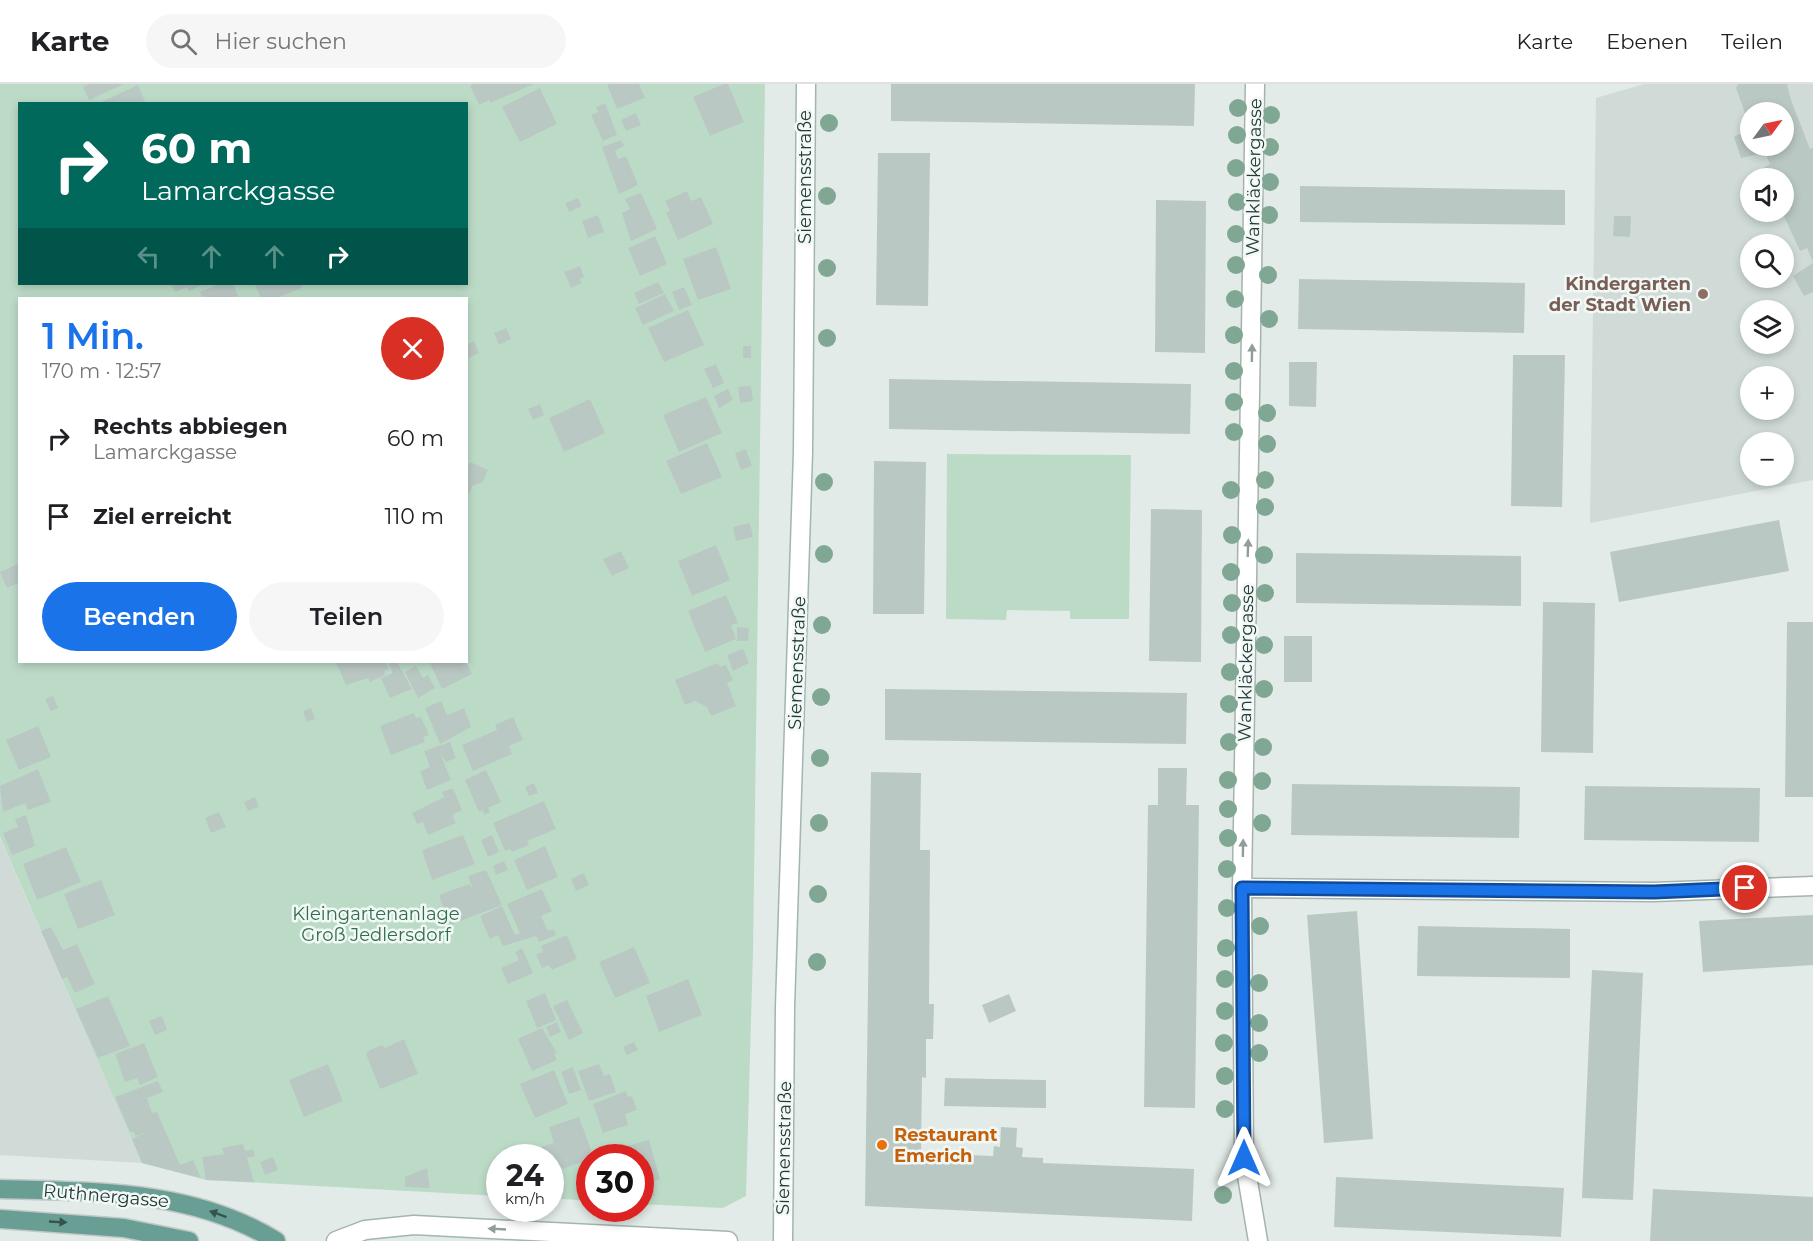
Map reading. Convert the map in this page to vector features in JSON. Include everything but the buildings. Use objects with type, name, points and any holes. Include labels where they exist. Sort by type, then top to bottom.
[{"type":"main road","name":"Ruthnergasse","points":[[0,1189],[110,1193],[170,1200],[196,1206],[246,1224],[276,1241]]},
{"type":"main road","name":"Ruthnergasse","points":[[0,1219],[124,1228],[189,1241]]},
{"type":"street","name":"Siemensstraße","points":[[783,1241],[785,1007],[803,452],[806,84]]},
{"type":"street","name":"Wankläckergasse","points":[[1255,84],[1242,888],[1244,1158],[1258,1241]]},
{"type":"street","points":[[1242,888],[1654,892],[1813,886]]},
{"type":"street","points":[[336,1241],[365,1230],[414,1226],[728,1241]]},
{"type":"shaded area","name":"Kindergarten der Stadt Wien","points":[[1644,84],[1813,84],[1813,480],[1794,484],[1794,432],[1740,432],[1740,486],[1782,486],[1590,523],[1596,98]]},
{"type":"shaded area","points":[[0,838],[97,1060],[142,1163],[0,1155]]},
{"type":"green space","name":"Kleingartenanlage Groß Jedlersdorf","points":[[0,84],[765,84],[753,951],[746,1196],[723,1208],[654,1205],[654,1144],[576,1144],[576,1200],[564,1199],[564,1144],[486,1144],[486,1195],[206,1180],[142,1163],[0,837]]},
{"type":"green space","points":[[947,454],[1131,455],[1129,619],[1070,619],[1070,611],[1007,610],[1006,620],[946,619]]},
{"type":"place","name":"Kindergarten der Stadt Wien","points":[[1703,294]]},
{"type":"place","name":"Restaurant Emerich","points":[[882,1145]]},
{"type":"route","points":[[1244,1158],[1242,888],[1584,889],[1654,892],[1745,888]]}]
